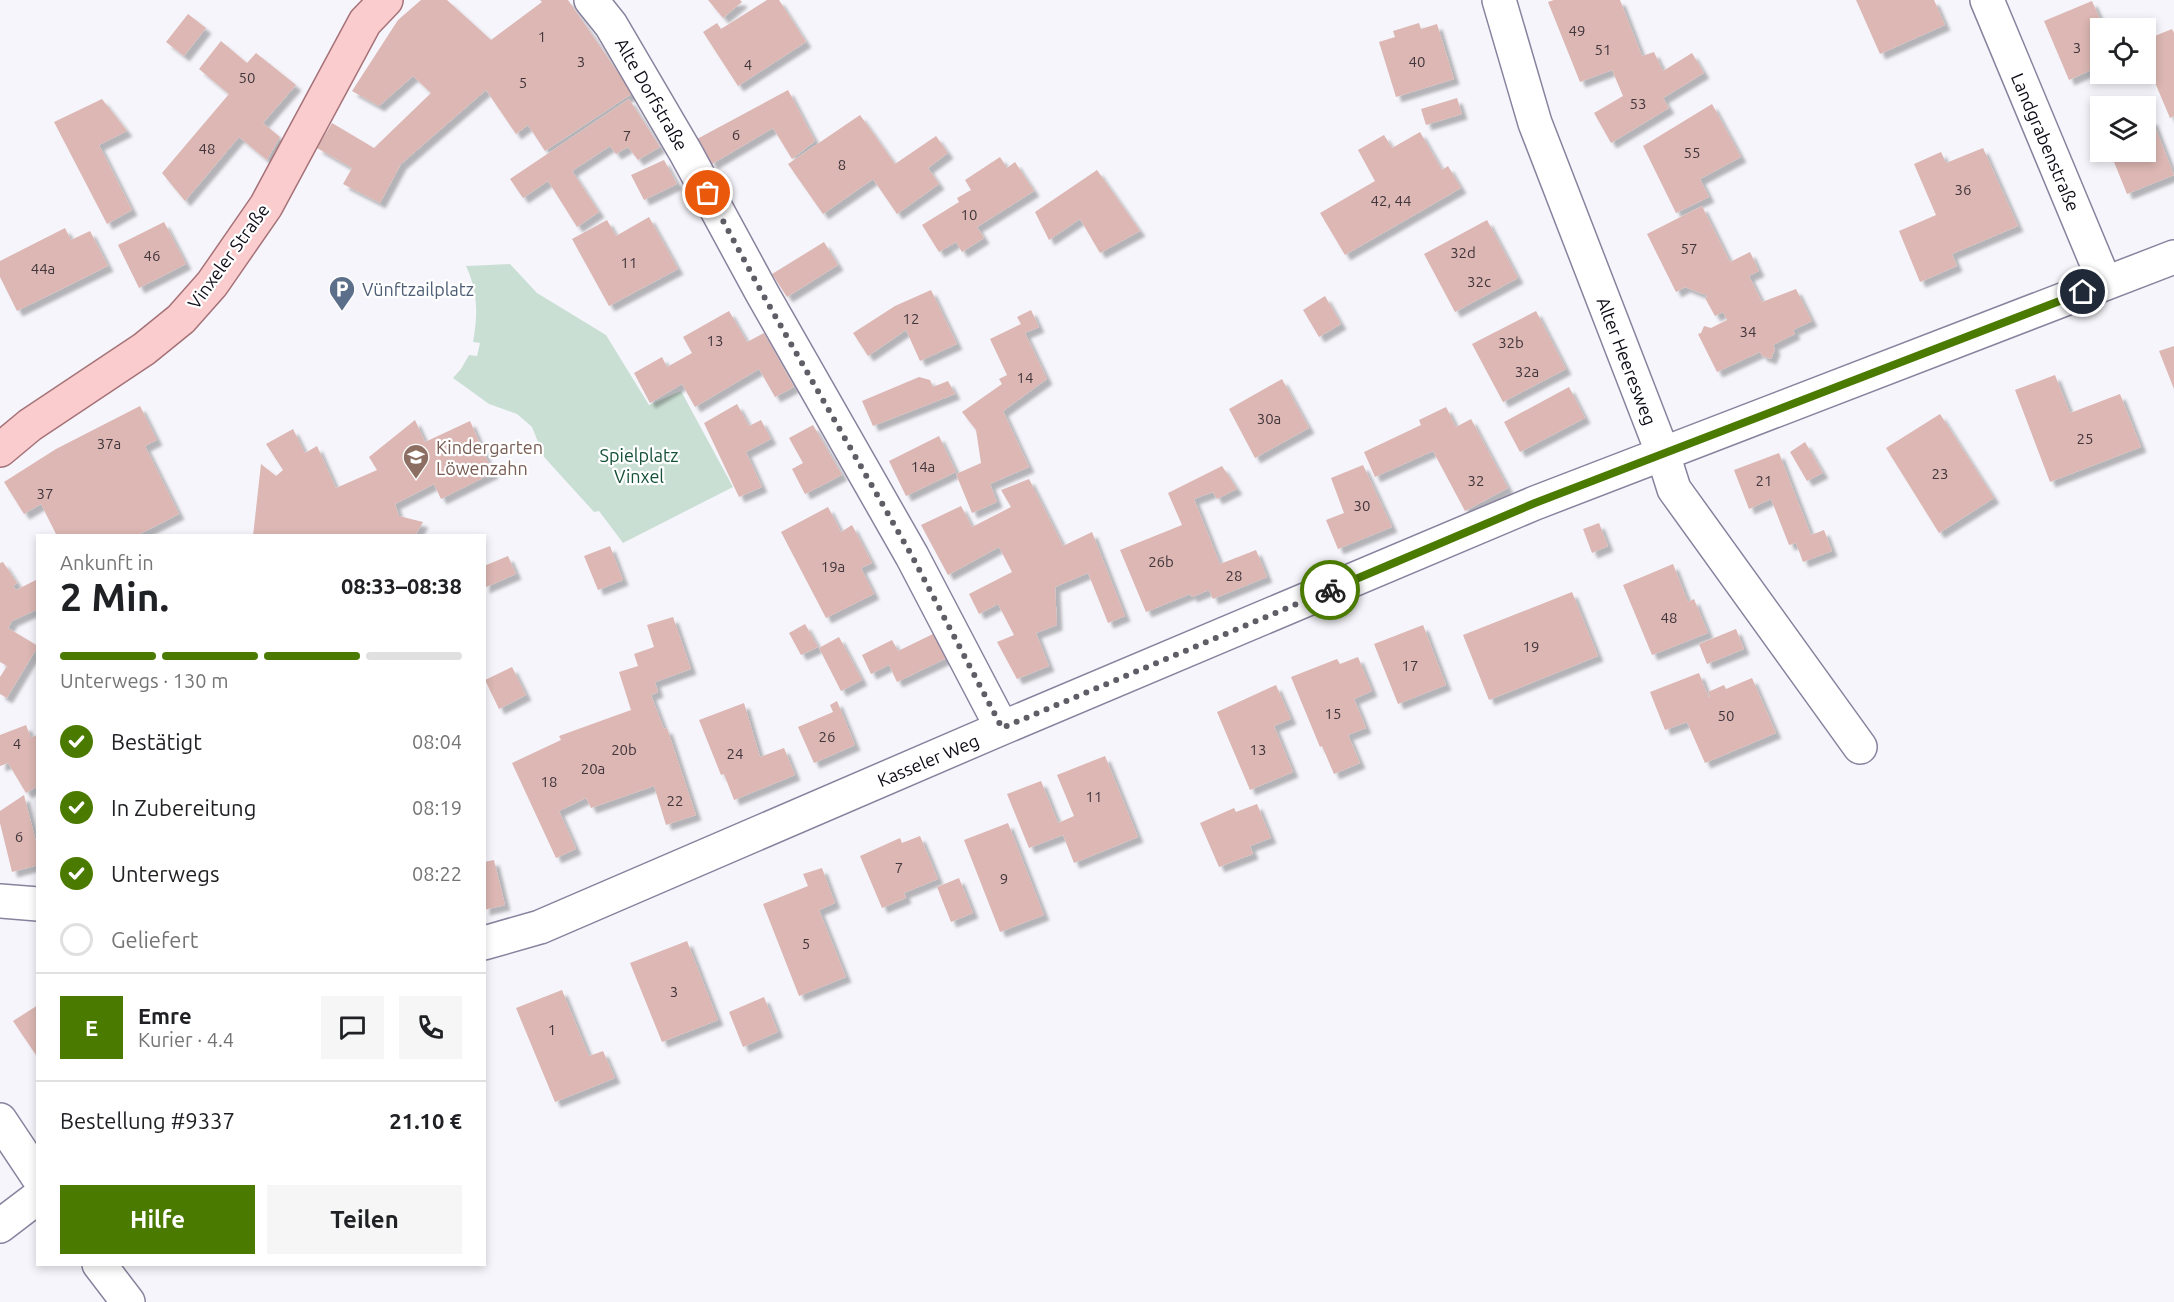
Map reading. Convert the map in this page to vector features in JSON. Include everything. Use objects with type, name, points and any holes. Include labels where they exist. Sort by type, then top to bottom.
[{"type":"main road","name":"Vinxeler Straße","points":[[0,450],[30,425],[144,349],[181,319],[212,284],[266,206],[365,22],[387,0]]},
{"type":"street","name":"Alte Dorfstraße","points":[[591,0],[611,25],[686,153],[762,293],[912,556],[1002,728]]},
{"type":"street","name":"Alter Heeresweg","points":[[1499,0],[1535,123],[1663,454],[1674,489],[1860,747]]},
{"type":"street","name":"Landgrabenstraße","points":[[1987,0],[2105,283]]},
{"type":"street","name":"Kasseler Weg","points":[[486,942],[540,927],[1002,728],[1535,503],[2174,257]]},
{"type":"street","points":[[0,901],[36,904]]},
{"type":"street","points":[[0,1119],[36,1174]]},
{"type":"street","points":[[0,1226],[36,1199]]},
{"type":"street","points":[[101,1266],[128,1302]]},
{"type":"green space","name":"Spielplatz Vinxel","points":[[510,264],[537,293],[606,335],[649,405],[681,391],[733,487],[623,543],[599,511],[594,512],[544,457],[532,427],[517,414],[489,404],[453,378],[469,355],[477,356],[480,343],[473,342],[476,303],[473,285],[466,266]]},
{"type":"building","points":[[421,0],[447,0],[491,40],[542,2],[540,0],[568,0],[619,74],[622,73],[633,93],[545,151],[528,125],[516,134],[486,90],[401,164],[380,203],[343,184],[352,168],[317,148],[332,123],[374,148],[431,93],[413,76],[379,106],[352,91],[398,20]]},
{"type":"building","points":[[708,0],[740,0],[742,2],[723,18]]},
{"type":"building","points":[[767,0],[779,0],[806,42],[738,86],[703,32],[717,23],[721,29]]},
{"type":"building","points":[[1554,0],[1620,0],[1642,56],[1654,52],[1663,71],[1692,53],[1704,73],[1663,98],[1669,108],[1611,143],[1594,113],[1623,96],[1612,70],[1580,82],[1548,2]]},
{"type":"building","points":[[1856,0],[1934,0],[1945,25],[1880,54]]},
{"type":"building","points":[[2092,1],[2100,18],[2090,18],[2090,71],[2069,80],[2044,21]]},
{"type":"building","points":[[188,14],[206,28],[184,56],[166,42]]},
{"type":"building","points":[[1419,23],[1421,29],[1437,24],[1454,79],[1396,97],[1379,42],[1395,37],[1393,31]]},
{"type":"building","points":[[2172,29],[2174,33],[2174,116],[2170,118],[2156,84],[2156,36]]},
{"type":"building","points":[[221,41],[247,63],[256,53],[296,85],[263,123],[280,137],[267,160],[239,137],[185,201],[162,173],[229,94],[199,69]]},
{"type":"building","points":[[788,90],[815,141],[792,159],[773,128],[712,164],[697,139]]},
{"type":"building","points":[[1457,98],[1462,114],[1426,125],[1421,109]]},
{"type":"building","points":[[102,99],[127,131],[99,145],[132,210],[107,224],[54,122]]},
{"type":"building","points":[[629,99],[660,147],[638,160],[628,147],[616,154],[610,146],[572,171],[599,212],[577,227],[548,181],[523,198],[510,179]]},
{"type":"building","points":[[1712,104],[1741,157],[1700,179],[1709,197],[1676,213],[1643,146]]},
{"type":"building","points":[[860,115],[895,164],[936,136],[948,153],[928,168],[939,184],[897,214],[873,179],[823,214],[788,164]]},
{"type":"building","points":[[2156,129],[2174,175],[2127,194],[2114,162],[2156,162]]},
{"type":"building","points":[[1420,132],[1442,170],[1448,166],[1461,188],[1345,255],[1320,213],[1375,181],[1358,150],[1384,135],[1392,148]]},
{"type":"building","points":[[1983,148],[2018,226],[1952,254],[1957,266],[1920,282],[1899,231],[1936,215],[1914,164],[1941,152],[1946,163]]},
{"type":"building","points":[[1000,157],[1007,168],[1015,162],[1034,191],[977,227],[984,238],[962,252],[956,242],[939,252],[922,225],[959,202],[957,198],[971,190],[965,180]]},
{"type":"building","points":[[664,160],[677,184],[644,200],[631,175]]},
{"type":"building","points":[[1097,170],[1140,231],[1100,253],[1080,219],[1049,240],[1035,212]]},
{"type":"building","points":[[1702,206],[1730,262],[1750,252],[1759,271],[1749,276],[1762,302],[1796,289],[1812,321],[1793,330],[1795,334],[1773,345],[1775,349],[1771,359],[1762,356],[1760,352],[1717,372],[1698,334],[1704,326],[1711,328],[1727,320],[1723,312],[1715,316],[1705,298],[1708,296],[1685,287],[1676,292],[1647,234]]},
{"type":"building","points":[[649,217],[678,269],[609,306],[572,239],[607,220],[616,236]]},
{"type":"building","points":[[1487,220],[1518,278],[1455,312],[1424,254]]},
{"type":"building","points":[[164,222],[186,264],[139,288],[118,245]]},
{"type":"building","points":[[65,228],[71,240],[90,231],[108,266],[17,311],[0,277],[0,261]]},
{"type":"building","points":[[824,242],[838,265],[787,297],[772,274]]},
{"type":"building","points":[[931,290],[957,344],[920,361],[906,330],[868,356],[853,333],[895,306]]},
{"type":"building","points":[[1325,296],[1341,324],[1319,337],[1303,310]]},
{"type":"building","points":[[1031,310],[1039,327],[1025,333],[1047,379],[1003,411],[1029,467],[990,484],[997,502],[972,513],[956,474],[981,463],[976,430],[962,412],[1002,384],[999,379],[1007,375],[990,339],[1021,324],[1017,317]]},
{"type":"building","points":[[729,311],[747,342],[764,333],[794,387],[775,397],[759,369],[695,407],[682,384],[650,403],[634,373],[662,357],[667,367],[692,353],[683,337]]},
{"type":"building","points":[[1536,311],[1566,369],[1503,402],[1472,344]]},
{"type":"building","points":[[2174,346],[2174,389],[2159,351]]},
{"type":"building","points":[[2055,375],[2070,413],[2120,394],[2141,447],[2050,482],[2015,390]]},
{"type":"building","points":[[919,377],[930,380],[933,387],[948,381],[955,394],[873,426],[862,401]]},
{"type":"building","points":[[1282,379],[1309,428],[1255,458],[1229,409]]},
{"type":"building","points":[[1569,387],[1585,418],[1520,452],[1504,422]]},
{"type":"building","points":[[737,404],[749,426],[761,420],[771,439],[746,452],[762,487],[739,497],[704,423]]},
{"type":"building","points":[[140,406],[157,440],[145,446],[179,514],[140,534],[56,534],[41,504],[24,514],[4,482],[56,449]]},
{"type":"building","points":[[1446,407],[1456,427],[1471,419],[1508,488],[1465,511],[1433,451],[1375,477],[1364,452],[1421,425],[1419,420]]},
{"type":"building","points":[[1940,414],[1994,498],[1939,533],[1886,448]]},
{"type":"building","name":"Kindergarten Löwenzahn","points":[[415,420],[425,442],[470,421],[493,473],[441,499],[434,484],[395,504],[399,516],[423,522],[416,534],[253,534],[261,464],[276,476],[283,470],[266,444],[293,429],[305,453],[317,446],[336,488],[377,470],[369,457]]},
{"type":"building","points":[[813,425],[842,475],[805,494],[792,469],[803,463],[789,438]]},
{"type":"building","points":[[939,436],[956,472],[906,496],[889,461]]},
{"type":"building","points":[[1805,442],[1823,473],[1807,481],[1790,452]]},
{"type":"building","points":[[1779,453],[1811,535],[1824,530],[1832,551],[1803,562],[1796,543],[1789,545],[1771,499],[1749,509],[1734,470]]},
{"type":"building","points":[[1363,465],[1392,527],[1338,549],[1326,520],[1344,513],[1331,478]]},
{"type":"building","points":[[1222,466],[1237,489],[1217,499],[1213,492],[1194,499],[1220,564],[1256,550],[1267,577],[1213,599],[1209,590],[1192,597],[1190,594],[1146,612],[1120,550],[1182,525],[1168,493]]},
{"type":"building","points":[[1029,479],[1063,546],[1092,532],[1125,616],[1108,623],[1088,573],[1055,587],[1057,625],[1036,633],[1049,666],[1017,679],[997,642],[1014,635],[998,604],[979,614],[969,594],[1012,572],[999,547],[948,575],[921,525],[961,506],[972,527],[1011,507],[1001,490]]},
{"type":"building","points":[[828,507],[841,532],[852,525],[872,563],[861,568],[874,594],[826,618],[781,532]]},
{"type":"building","points":[[1599,523],[1608,546],[1592,553],[1583,529]]},
{"type":"building","points":[[610,546],[623,580],[598,590],[584,556]]},
{"type":"building","points":[[508,556],[516,574],[486,587],[486,565]]},
{"type":"building","points":[[3,562],[17,583],[13,586],[16,590],[36,580],[36,610],[12,621],[8,628],[36,645],[36,649],[7,698],[0,694],[0,677],[7,666],[0,662],[0,563]]},
{"type":"building","points":[[1673,564],[1688,602],[1694,599],[1708,633],[1652,655],[1623,585]]},
{"type":"building","points":[[1572,592],[1598,656],[1489,700],[1463,635]]},
{"type":"building","points":[[673,617],[691,669],[655,682],[658,692],[651,695],[664,729],[667,728],[696,815],[666,825],[654,786],[591,808],[586,798],[559,811],[576,849],[556,858],[512,763],[561,740],[559,736],[631,710],[619,672],[638,666],[634,654],[654,647],[647,625]]},
{"type":"building","points":[[805,624],[818,647],[801,655],[789,633]]},
{"type":"building","points":[[1423,625],[1446,685],[1398,704],[1374,644]]},
{"type":"building","points":[[1736,629],[1744,649],[1707,664],[1699,644]]},
{"type":"building","points":[[937,632],[949,657],[897,682],[889,665],[871,674],[862,655],[892,640],[898,651]]},
{"type":"building","points":[[839,637],[862,680],[841,691],[819,648]]},
{"type":"building","points":[[1358,657],[1372,691],[1354,699],[1366,728],[1348,735],[1360,763],[1334,774],[1322,746],[1320,747],[1291,677],[1337,659],[1340,664]]},
{"type":"building","points":[[512,667],[526,695],[499,709],[486,680]]},
{"type":"building","points":[[1699,673],[1709,698],[1708,692],[1724,685],[1726,689],[1752,678],[1776,733],[1705,763],[1687,722],[1665,730],[1650,692]]},
{"type":"building","points":[[1276,685],[1291,719],[1274,726],[1293,772],[1250,790],[1217,712]]},
{"type":"building","points":[[837,701],[855,745],[814,763],[798,727],[833,712],[830,705]]},
{"type":"building","points":[[744,703],[760,757],[784,748],[795,775],[734,800],[724,774],[721,775],[699,720]]},
{"type":"building","points":[[26,725],[31,738],[36,735],[36,787],[26,793],[8,763],[0,766],[0,735]]},
{"type":"building","points":[[1105,756],[1138,837],[1074,863],[1063,835],[1029,848],[1007,794],[1041,781],[1058,823],[1074,816],[1057,775]]},
{"type":"building","points":[[24,795],[36,842],[36,866],[12,872],[0,823],[0,811]]},
{"type":"building","points":[[1257,804],[1271,838],[1250,846],[1253,854],[1219,867],[1200,823],[1234,808],[1236,812]]},
{"type":"building","points":[[1008,823],[1044,915],[1000,932],[964,840]]},
{"type":"building","points":[[920,836],[938,879],[904,893],[906,898],[882,908],[860,856],[900,838],[902,843]]},
{"type":"building","points":[[494,860],[505,905],[486,910],[486,862]]},
{"type":"building","points":[[822,868],[835,903],[819,910],[846,977],[799,996],[763,904],[808,886],[803,874]]},
{"type":"building","points":[[959,878],[973,913],[951,922],[937,887]]},
{"type":"building","points":[[687,941],[718,1020],[662,1042],[630,963]]},
{"type":"building","points":[[562,990],[589,1056],[603,1051],[615,1078],[555,1102],[516,1008]]},
{"type":"building","points":[[764,997],[778,1032],[743,1047],[729,1012]]},
{"type":"building","points":[[36,1006],[36,1055],[13,1021]]},
{"type":"way so far","points":[[708,193],[762,293],[912,556],[1002,728],[1330,590]]},
{"type":"place","name":"Vünftzailplatz","points":[[342,312]]},
{"type":"place","name":"Kindergarten Löwenzahn","points":[[416,480]]},
{"type":"route","points":[[1330,590],[1535,503],[2083,292]]}]
